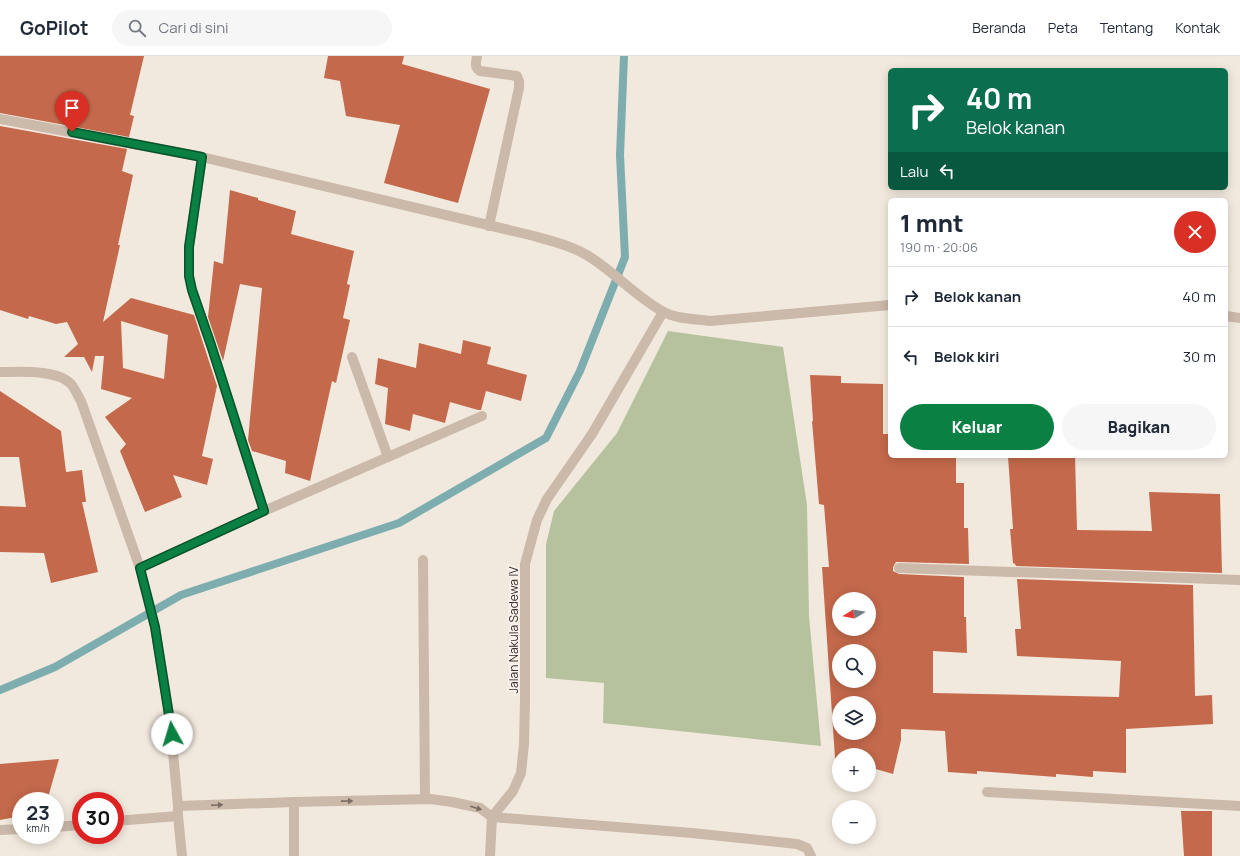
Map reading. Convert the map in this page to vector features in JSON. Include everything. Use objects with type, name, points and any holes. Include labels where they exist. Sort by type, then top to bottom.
[{"type":"street","points":[[478,56],[476,64],[480,71],[517,76],[519,81],[519,88],[489,226]]},
{"type":"street","points":[[0,119],[202,157],[530,235],[568,246],[593,259],[629,288],[663,312],[685,318],[710,320],[888,305]]},
{"type":"street","points":[[202,157],[189,247],[189,276],[192,290],[264,511]]},
{"type":"street","name":"Jalan Nakula Sadewa IV","points":[[492,817],[513,791],[521,773],[524,744],[525,700],[525,564],[537,520],[547,499],[592,434],[663,312]]},
{"type":"street","points":[[1228,316],[1240,318]]},
{"type":"street","points":[[352,357],[388,457]]},
{"type":"street","points":[[0,372],[43,372],[60,377],[71,384],[81,401],[140,568],[144,589],[155,627],[170,720],[182,856]]},
{"type":"street","points":[[140,568],[264,511],[482,416]]},
{"type":"street","points":[[423,560],[425,799]]},
{"type":"street","points":[[899,568],[1240,580]]},
{"type":"street","points":[[987,792],[1240,806]]},
{"type":"street","points":[[124,820],[178,811],[294,802],[425,799],[452,802],[480,808],[492,817],[797,844],[807,848],[812,856]]},
{"type":"street","points":[[294,802],[294,856]]},
{"type":"street","points":[[490,856],[492,817]]},
{"type":"street","points":[[0,830],[12,829]]},
{"type":"green space","points":[[668,331],[783,347],[807,505],[809,616],[821,746],[603,723],[604,683],[546,678],[546,544],[554,511],[617,433]]},
{"type":"building","points":[[0,56],[144,56],[130,115],[134,116],[129,137],[0,113]]},
{"type":"building","points":[[328,56],[404,56],[402,64],[490,89],[458,203],[384,183],[400,125],[346,116],[340,81],[324,78]]},
{"type":"building","points":[[0,126],[127,149],[122,171],[133,175],[118,245],[120,245],[103,322],[131,298],[194,315],[217,386],[202,456],[213,459],[207,485],[173,475],[182,497],[145,512],[120,451],[126,444],[105,417],[132,398],[101,389],[104,356],[95,356],[92,372],[84,357],[64,357],[78,344],[67,322],[56,324],[29,316],[28,319],[0,310]],"holes":[[[121,321],[168,335],[164,379],[123,368]]]},
{"type":"building","points":[[230,190],[296,211],[291,234],[354,251],[347,284],[350,285],[343,318],[350,320],[336,383],[332,381],[310,481],[285,473],[286,461],[252,451],[248,440],[262,288],[240,284],[223,361],[208,317],[214,261],[223,264]]},
{"type":"building","points":[[463,340],[491,347],[487,364],[527,375],[521,401],[486,391],[481,410],[450,402],[445,423],[413,414],[410,431],[385,424],[388,388],[375,384],[378,358],[416,368],[419,343],[461,354]]},
{"type":"building","points":[[810,375],[841,376],[841,383],[883,384],[883,434],[888,434],[888,458],[956,458],[956,483],[964,483],[964,528],[968,528],[969,564],[896,562],[893,567],[893,571],[899,574],[964,577],[964,617],[966,617],[967,653],[933,651],[933,693],[1119,697],[1121,661],[1017,656],[1015,629],[1021,629],[1017,579],[1193,585],[1195,696],[1212,695],[1213,724],[1126,729],[1126,773],[1093,771],[1093,777],[1056,774],[1056,777],[977,771],[977,774],[948,772],[945,731],[901,729],[901,740],[893,774],[876,769],[876,748],[834,748],[834,740],[876,740],[876,696],[832,696],[832,714],[822,567],[829,567],[824,505],[819,504],[812,421]]},
{"type":"building","points":[[0,391],[61,431],[66,472],[82,470],[86,502],[82,502],[98,572],[51,583],[44,553],[0,552],[0,506],[26,507],[19,457],[0,457]]},
{"type":"building","points":[[1008,458],[1075,458],[1077,530],[1152,531],[1149,492],[1220,494],[1222,573],[1016,566],[1013,563],[1010,529],[1013,529]]},
{"type":"building","points":[[59,759],[50,792],[12,792],[12,818],[0,820],[0,764]]},
{"type":"building","points":[[1181,811],[1212,811],[1212,856],[1184,856]]},
{"type":"waterway","points":[[0,690],[55,667],[181,595],[399,523],[546,438],[580,371],[625,257],[620,155],[624,56]]},
{"type":"route","points":[[72,132],[202,157],[189,247],[189,276],[192,290],[264,511],[140,568],[144,589],[155,627],[172,734]]}]
